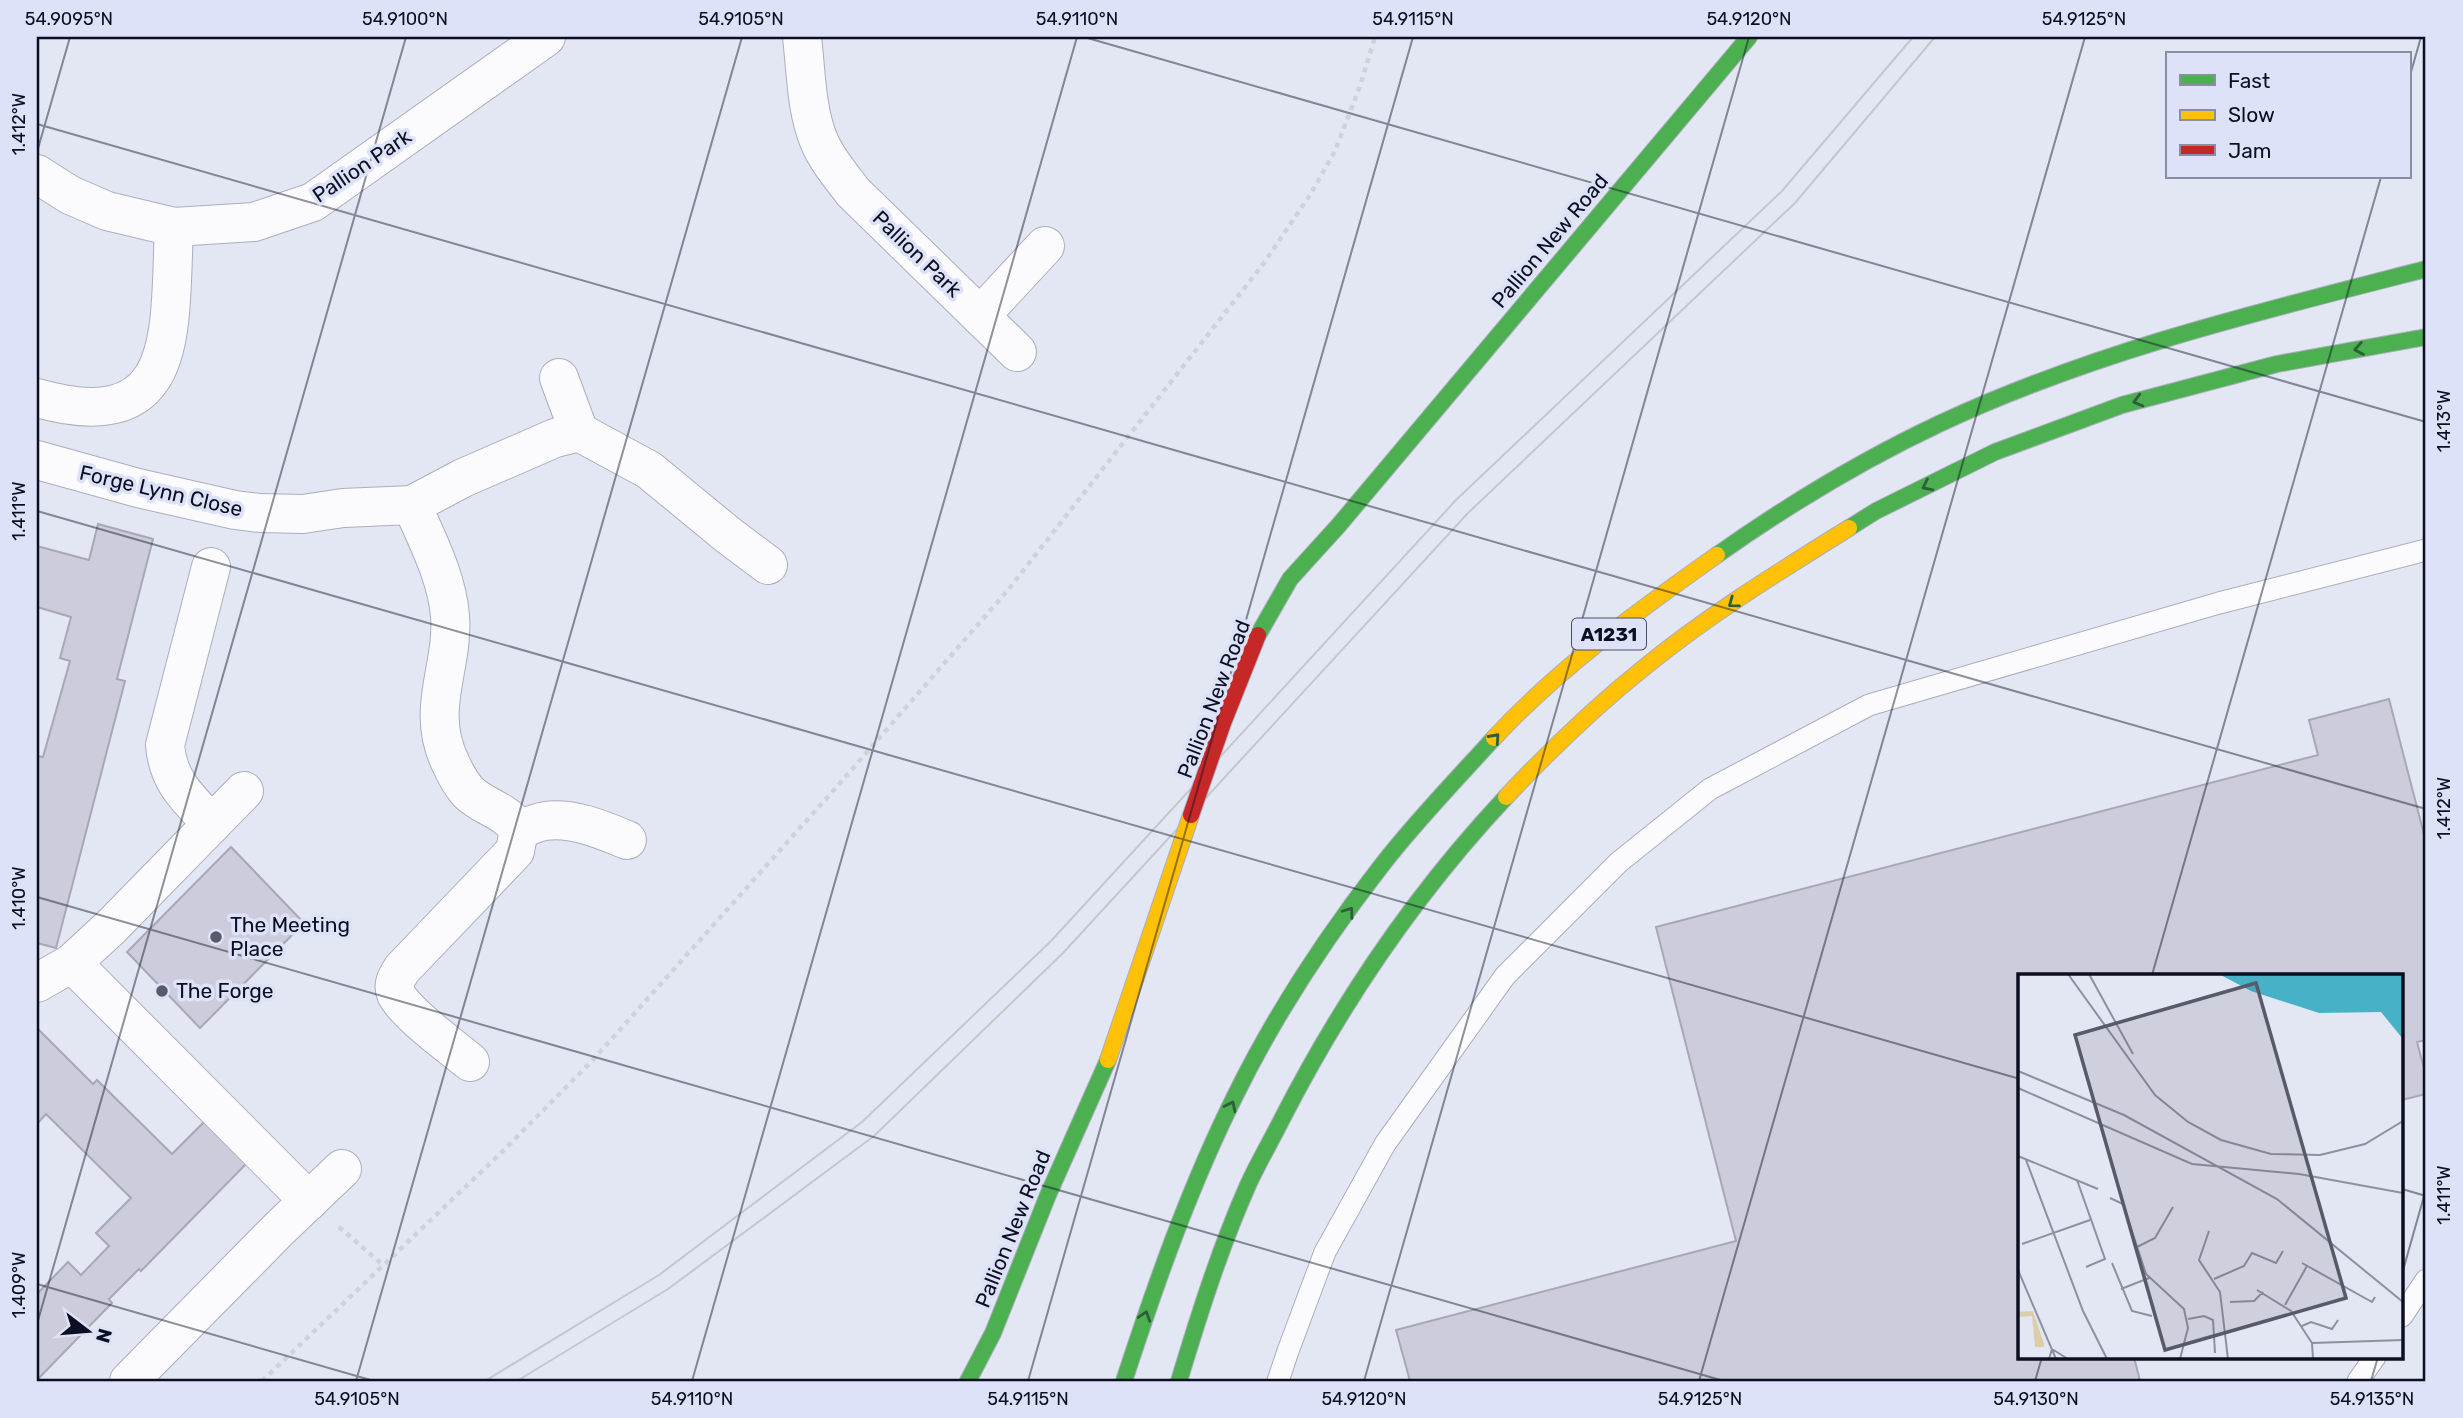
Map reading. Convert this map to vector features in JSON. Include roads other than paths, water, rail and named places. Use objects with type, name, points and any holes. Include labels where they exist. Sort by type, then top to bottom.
[{"type":"main road","name":"Pallion New Road","points":[[968,1381],[993,1333],[1048,1195],[1108,1060],[1223,723],[1258,635],[1290,579],[1348,514],[1749,37]]},
{"type":"main road","name":"A1231","points":[[1124,1381],[1155,1284],[1199,1172],[1258,1053],[1325,943],[1400,842],[1514,717],[1601,640],[1782,509],[1866,459],[1975,407],[2129,351],[2240,317],[2426,269]]},
{"type":"main road","name":"A1231","points":[[1179,1381],[1206,1294],[1248,1185],[1314,1057],[1391,936],[1468,838],[1550,750],[1647,665],[1755,587],[1877,511],[1995,452],[2122,405],[2264,367],[2426,337]]},
{"type":"street","name":"Pallion Park","points":[[37,174],[70,195],[107,211],[174,228],[254,222],[313,202],[546,37]]},
{"type":"street","name":"Pallion Park","points":[[802,37],[812,114],[818,139],[831,163],[853,192],[1017,352]]},
{"type":"street","points":[[37,398],[88,408],[112,406],[134,397],[153,378],[164,354],[169,323],[174,228]]},
{"type":"street","name":"Pallion Park","points":[[980,316],[1045,246]]},
{"type":"street","points":[[559,378],[579,432],[649,470],[728,536],[768,565]]},
{"type":"street","name":"Forge Lynn Close","points":[[37,460],[195,502],[260,513],[303,514],[343,508],[412,505],[463,478],[555,438],[579,432]]},
{"type":"street","points":[[412,505],[447,592],[449,644],[440,687],[439,715],[443,744],[451,765],[468,792],[511,818],[519,830],[515,851],[402,968],[394,981],[396,993],[410,1011],[470,1062]]},
{"type":"street","points":[[211,567],[165,745],[166,764],[172,778],[212,824]]},
{"type":"street","points":[[37,983],[72,963],[111,927],[244,791]]},
{"type":"street","points":[[519,830],[544,821],[562,820],[600,828],[627,840]]},
{"type":"street","points":[[72,963],[309,1201]]},
{"type":"street","points":[[129,1381],[342,1169]]},
{"type":"lane","points":[[1279,1381],[1325,1252],[1385,1144],[1505,976],[1619,862],[1710,789],[1869,705],[2219,603],[2426,550]]},
{"type":"lane","points":[[2404,1313],[2426,1279]]},
{"type":"lane","points":[[2358,1381],[2374,1358]]},
{"type":"tram line","points":[[485,1381],[659,1275],[862,1122],[1051,941],[1456,500],[1782,191],[1913,37]]},
{"type":"tram line","points":[[517,1381],[668,1289],[874,1136],[1063,953],[1468,513],[1795,203],[1935,37]]},
{"type":"place","name":"The Meeting Place","points":[[216,937]]},
{"type":"place","name":"The Forge","points":[[162,991]]}]
